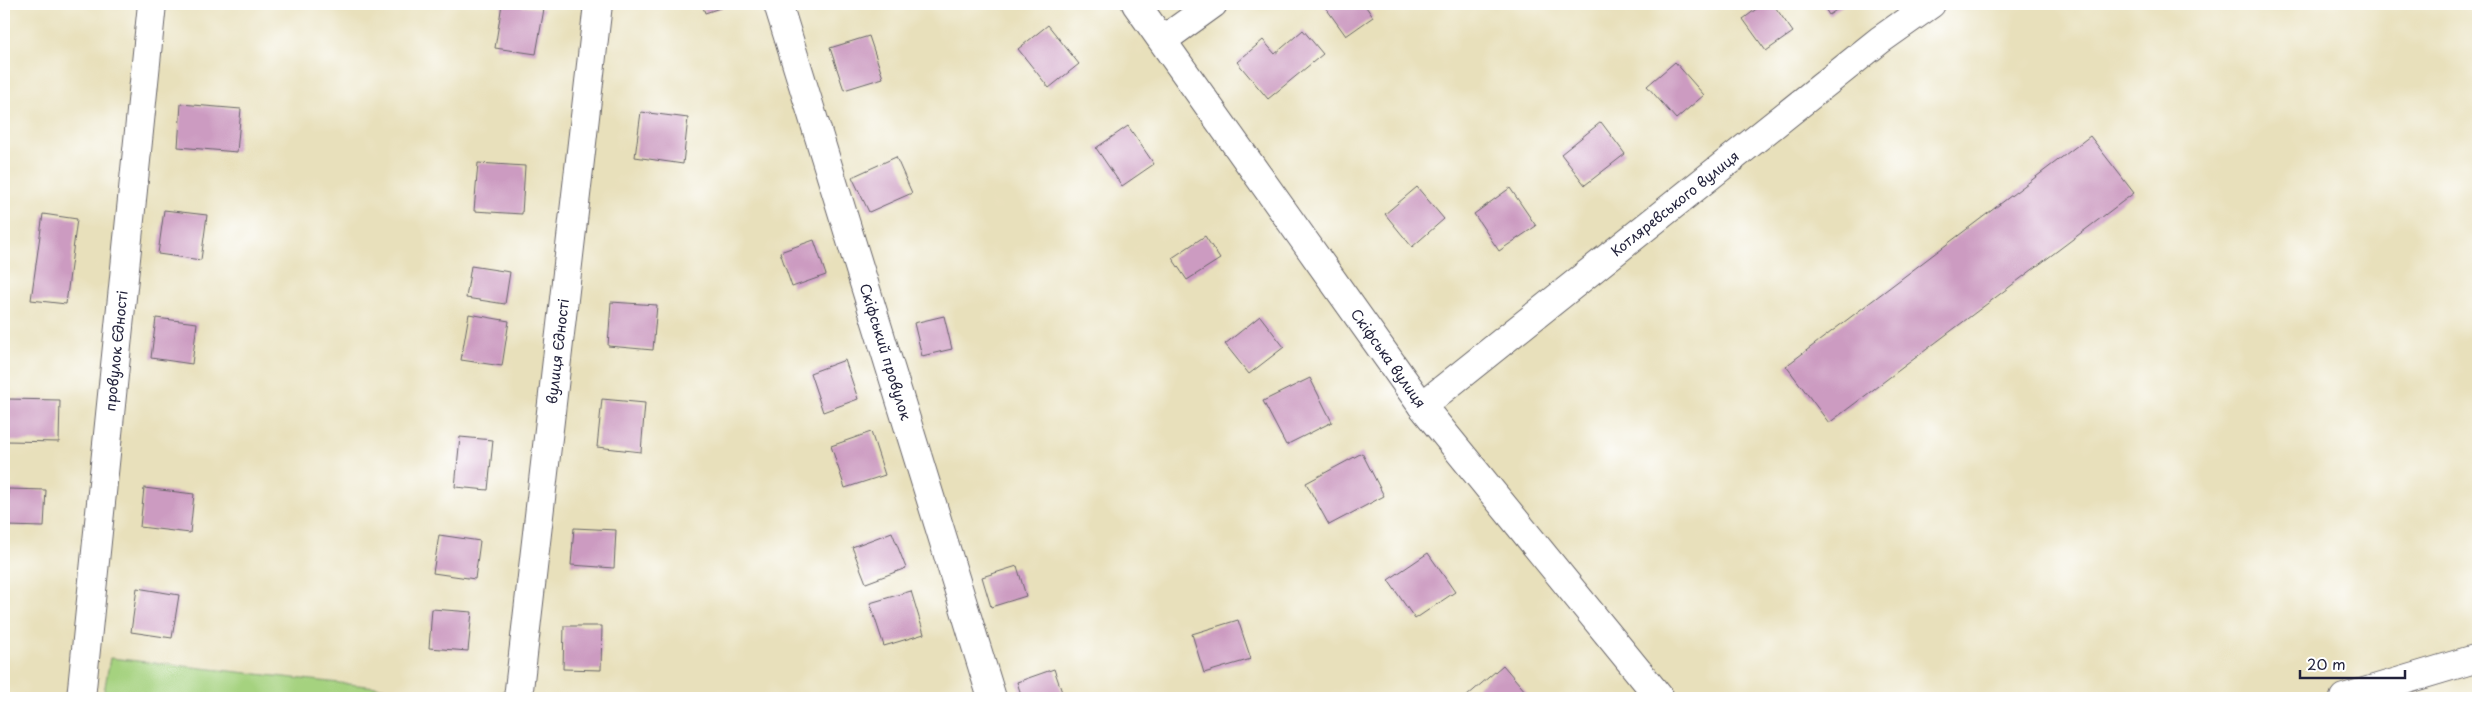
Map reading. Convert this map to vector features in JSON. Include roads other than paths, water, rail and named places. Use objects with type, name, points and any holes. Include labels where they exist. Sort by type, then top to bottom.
[{"type":"street","name":"провулок Єдності","points":[[81,698],[152,4]]},
{"type":"street","name":"вулиця Єдності","points":[[518,698],[598,4]]},
{"type":"street","name":"Скіфський провулок","points":[[778,4],[992,698]]},
{"type":"street","name":"Скіфська вулиця","points":[[1136,4],[1422,406],[1660,698]]},
{"type":"street","points":[[1163,40],[1213,4]]},
{"type":"street","name":"Котляревського вулиця","points":[[1422,406],[1880,40],[1931,4]]},
{"type":"street","points":[[2344,698],[2478,658]]}]
